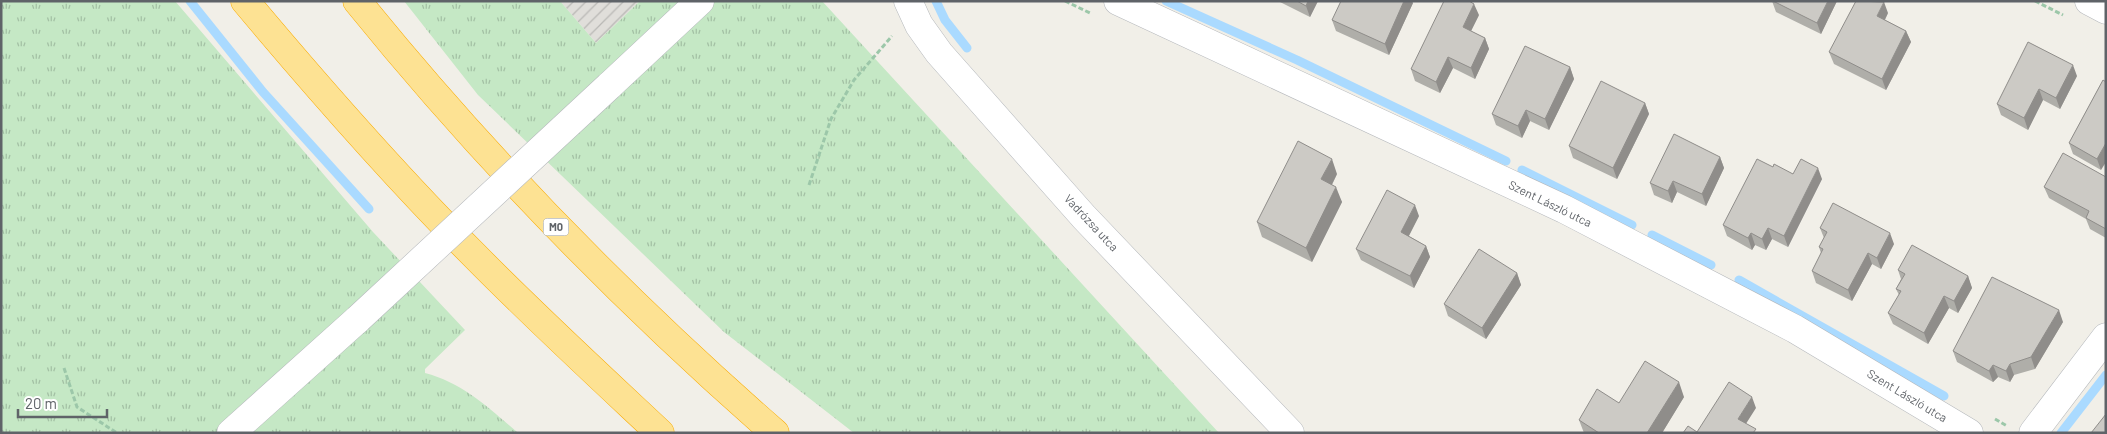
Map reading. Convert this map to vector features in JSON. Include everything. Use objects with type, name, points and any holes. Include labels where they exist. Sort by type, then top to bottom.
[{"type":"highway","points":[[245,1],[318,88],[472,254],[660,433]]},
{"type":"highway","name":"M0","points":[[357,1],[542,213],[694,360],[775,433]]},
{"type":"street","points":[[231,433],[358,320],[700,1]]},
{"type":"street","name":"Szent László utca","points":[[1118,1],[1564,209],[1795,329],[1969,433]]},
{"type":"street","points":[[2089,1],[2106,10]]},
{"type":"street","name":"Vadrózsa utca","points":[[906,11],[939,53],[1084,217],[1290,433]]},
{"type":"street","points":[[2033,433],[2106,337]]},
{"type":"path","points":[[809,185],[831,119],[854,80],[906,11]]},
{"type":"path","points":[[64,368],[77,407],[117,433]]},
{"type":"shaded area","points":[[560,1],[640,1],[596,43]]},
{"type":"green space","points":[[1,1],[175,1],[373,232],[465,330],[425,369],[425,373],[439,377],[475,397],[518,433],[1,433]]},
{"type":"green space","points":[[404,1],[560,1],[596,43],[640,1],[822,1],[1219,433],[854,433],[724,332],[478,95]]},
{"type":"building","points":[[1297,1],[1308,1],[1306,6]]},
{"type":"building","points":[[1341,1],[1404,1],[1385,44],[1332,20]]},
{"type":"building","points":[[1444,1],[1469,1],[1474,4],[1463,27],[1485,38],[1471,68],[1448,57],[1436,82],[1411,69]]},
{"type":"building","points":[[1773,1],[1828,1],[1817,23]]},
{"type":"building","points":[[1856,1],[1884,2],[1877,16],[1906,31],[1882,79],[1829,52]]},
{"type":"building","points":[[2028,42],[2073,65],[2056,98],[2039,89],[2024,118],[1997,104]]},
{"type":"building","points":[[1525,46],[1570,67],[1545,119],[1526,110],[1518,126],[1492,114]]},
{"type":"building","points":[[2103,80],[2106,82],[2106,143],[2097,159],[2069,143]]},
{"type":"building","points":[[1601,81],[1645,103],[1613,168],[1569,146]]},
{"type":"building","points":[[1674,134],[1720,157],[1702,194],[1673,181],[1668,191],[1650,183]]},
{"type":"building","points":[[1298,141],[1332,159],[1321,179],[1336,187],[1306,248],[1257,222]]},
{"type":"building","points":[[2063,153],[2106,177],[2106,229],[2086,218],[2089,211],[2044,187]]},
{"type":"building","points":[[1757,159],[1773,167],[1774,164],[1793,174],[1801,159],[1818,168],[1784,236],[1768,228],[1762,239],[1751,233],[1748,238],[1723,225]]},
{"type":"building","points":[[1387,190],[1415,205],[1401,232],[1426,246],[1410,276],[1356,249]]},
{"type":"building","points":[[1833,203],[1890,233],[1877,258],[1868,253],[1848,290],[1812,271],[1823,249],[1819,247],[1827,232],[1820,228]]},
{"type":"building","points":[[1912,245],[1968,276],[1954,301],[1944,296],[1924,333],[1888,313],[1901,291],[1896,289],[1905,274],[1898,270]]},
{"type":"building","points":[[1479,249],[1517,273],[1482,328],[1444,304]]},
{"type":"building","points":[[1992,277],[2059,310],[2031,357],[2010,364],[2006,371],[1993,365],[1989,371],[1953,351]]},
{"type":"building","points":[[1645,361],[1679,382],[1647,433],[1599,433],[1579,420],[1597,389],[1619,403]]},
{"type":"building","points":[[1729,382],[1752,397],[1738,419],[1756,429],[1753,433],[1683,433],[1688,426],[1697,432]]},
{"type":"building","points":[[2106,414],[2106,433],[2091,433]]},
{"type":"waterway","points":[[190,1],[263,92],[369,209]]},
{"type":"waterway","points":[[936,1],[945,20],[967,48]]},
{"type":"waterway","points":[[1166,1],[1297,60],[1506,161]]},
{"type":"waterway","points":[[1522,170],[1632,225]]},
{"type":"waterway","points":[[1652,235],[1711,265]]},
{"type":"waterway","points":[[1739,280],[1944,396]]},
{"type":"waterway","points":[[2061,433],[2106,375]]}]
